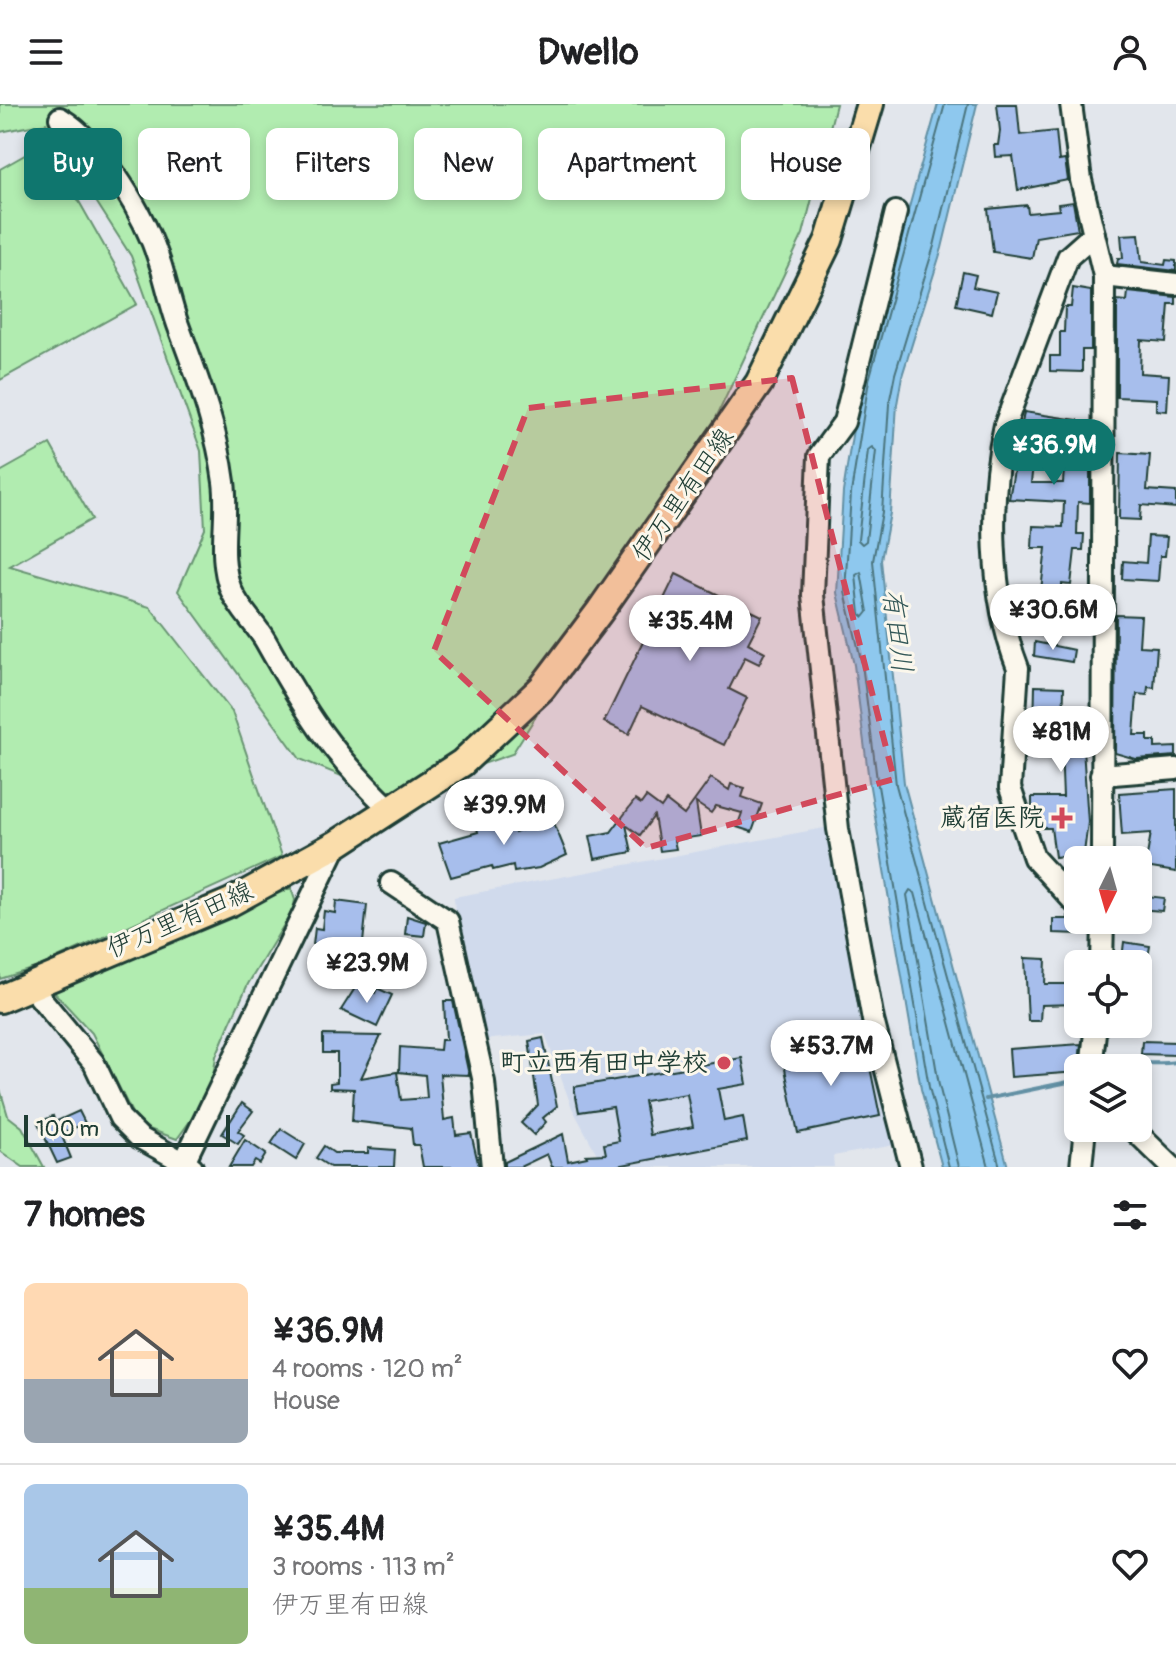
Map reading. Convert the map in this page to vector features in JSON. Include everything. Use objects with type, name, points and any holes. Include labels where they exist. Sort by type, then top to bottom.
[{"type":"main road","name":"伊万里有田線","points":[[0,999],[29,984],[231,902],[337,844],[462,763],[542,688],[759,383],[829,240],[870,104]]},
{"type":"street","points":[[1071,104],[1081,180],[1104,276],[1102,846]]},
{"type":"street","points":[[60,118],[80,131],[105,161],[150,235],[161,265],[170,302],[215,429],[225,485],[224,567],[232,593],[263,637],[316,729],[345,766],[391,810]]},
{"type":"street","points":[[896,212],[844,422],[819,456],[813,595],[838,829],[873,1020],[911,1167]]},
{"type":"street","points":[[1064,891],[1034,858],[1010,788],[1018,668],[1010,650],[993,544],[999,453],[1005,425],[1068,257],[1094,234]]},
{"type":"street","points":[[1104,276],[1176,284]]},
{"type":"street","points":[[1101,775],[1176,769]]},
{"type":"street","points":[[29,984],[94,1063],[120,1118],[140,1138],[188,1164],[337,844]]},
{"type":"street","points":[[391,883],[448,921],[484,1082],[492,1167]]},
{"type":"street","points":[[1081,1167],[1084,1142]]},
{"type":"street","points":[[1146,1142],[1172,1167]]},
{"type":"highlighted area","points":[[792,378],[894,779],[646,848],[434,651],[528,408]]},
{"type":"shaded area","points":[[834,828],[867,1015],[895,1145],[833,1156],[834,1167],[604,1167],[572,1108],[545,1034],[481,1040],[456,934],[454,897]]},
{"type":"green space","points":[[0,104],[836,104],[830,128],[741,128],[741,200],[812,200],[803,234],[688,477],[512,754],[390,796],[300,759],[178,591],[205,529],[201,451],[131,256],[95,200],[122,200],[122,128],[49,128],[46,123],[0,132]]},
{"type":"green space","points":[[24,155],[24,200],[78,200],[137,304],[0,380],[0,169]]},
{"type":"green space","points":[[50,444],[92,519],[10,566],[150,607],[232,712],[282,856],[38,967],[0,979],[0,472]]},
{"type":"green space","points":[[291,888],[295,900],[293,910],[248,984],[230,1023],[216,1056],[211,1092],[177,1139],[149,1129],[135,1119],[92,1033],[52,990]]},
{"type":"green space","points":[[0,1089],[8,1116],[22,1127],[44,1167],[23,1167],[0,1151]]},
{"type":"water","points":[[938,104],[977,104],[942,248],[902,376],[897,404],[890,513],[881,560],[904,783],[1008,1167],[942,1167],[921,1089],[869,781],[854,665],[837,593],[843,492],[861,379]]},
{"type":"building","points":[[997,104],[1017,104],[1020,135],[1056,131],[1059,161],[1065,160],[1068,180],[1018,190],[1013,156],[995,157],[994,145],[998,145],[1000,131]]},
{"type":"building","points":[[1073,202],[1078,230],[1036,237],[1032,258],[993,252],[988,209],[1027,205],[1028,213],[1059,210],[1058,204]]},
{"type":"building","points":[[1139,234],[1142,262],[1165,265],[1166,260],[1176,261],[1176,271],[1117,264],[1118,258],[1123,258],[1121,235]]},
{"type":"building","points":[[963,272],[976,275],[973,287],[997,292],[992,313],[956,305]]},
{"type":"building","points":[[1073,288],[1091,291],[1091,350],[1082,350],[1082,372],[1050,371],[1050,356],[1060,356],[1060,332],[1064,332],[1065,307],[1071,307]]},
{"type":"building","points":[[1128,292],[1176,297],[1176,304],[1169,304],[1166,342],[1141,340],[1140,373],[1169,375],[1167,411],[1156,410],[1156,399],[1117,397],[1117,300],[1127,301]]},
{"type":"building","points":[[1024,412],[1078,420],[1077,430],[1090,430],[1090,503],[1078,502],[1077,534],[1084,534],[1083,550],[1075,550],[1071,585],[1062,584],[1062,592],[1041,590],[1046,548],[1032,548],[1033,526],[1063,527],[1064,502],[1009,499]],"holes":[[[1036,436],[1081,443],[1081,470],[1064,469],[1063,483],[1031,483]]]},
{"type":"building","points":[[1120,453],[1150,455],[1147,490],[1176,492],[1176,508],[1141,505],[1140,520],[1119,519]]},
{"type":"building","points":[[1148,536],[1167,537],[1165,556],[1160,556],[1158,581],[1122,579],[1123,561],[1146,563]]},
{"type":"building","points":[[676,574],[762,616],[748,643],[765,652],[759,664],[745,657],[729,689],[747,698],[724,745],[642,706],[629,734],[604,722]]},
{"type":"building","points":[[1116,615],[1141,616],[1139,646],[1157,647],[1154,688],[1148,687],[1147,695],[1137,694],[1134,735],[1148,735],[1148,741],[1155,741],[1155,748],[1176,747],[1176,756],[1136,759],[1115,753]]},
{"type":"building","points":[[1035,642],[1074,650],[1072,662],[1034,656]]},
{"type":"building","points":[[1035,686],[1064,687],[1063,728],[1089,732],[1089,748],[1083,748],[1088,822],[1085,846],[1064,846],[1064,856],[1055,857],[1051,828],[1037,828],[1032,813],[1032,797],[1063,797],[1061,748],[1027,749],[1027,729],[1034,729]]},
{"type":"building","points":[[711,778],[729,790],[731,784],[745,788],[742,797],[762,804],[752,832],[737,827],[742,813],[716,806],[711,813],[696,803],[701,836],[674,840],[676,849],[660,851],[654,816],[640,835],[626,825],[632,852],[595,859],[590,836],[611,832],[635,800],[641,804],[646,797],[661,808],[666,801],[684,815]]},
{"type":"building","points":[[1176,789],[1176,872],[1152,868],[1152,846],[1149,846],[1151,833],[1122,835],[1119,793]]},
{"type":"building","points":[[505,805],[515,833],[552,818],[567,855],[539,868],[514,872],[513,865],[493,870],[492,866],[451,877],[439,843],[478,832],[477,828],[496,821],[492,810]]},
{"type":"building","points":[[1152,897],[1164,898],[1162,911],[1152,910]]},
{"type":"building","points":[[336,901],[367,905],[360,971],[328,967],[329,958],[320,957],[321,946],[313,945],[315,928],[322,929],[324,911],[335,913]]},
{"type":"building","points":[[407,916],[426,922],[424,936],[405,934]]},
{"type":"building","points":[[1053,919],[1064,919],[1064,933],[1053,933]]},
{"type":"building","points":[[1124,942],[1150,946],[1149,950],[1123,950]]},
{"type":"building","points":[[1025,958],[1046,959],[1045,984],[1064,984],[1064,1004],[1041,1005],[1040,1021],[1028,1021]]},
{"type":"building","points":[[357,985],[375,993],[377,988],[392,995],[377,1027],[341,1010]]},
{"type":"building","points":[[444,1001],[453,1001],[469,1075],[440,1074],[444,1120],[454,1118],[456,1135],[471,1133],[479,1167],[423,1167],[419,1145],[413,1145],[411,1128],[352,1121],[354,1089],[330,1088],[330,1083],[337,1082],[337,1053],[323,1053],[323,1035],[381,1036],[361,1078],[397,1072],[401,1100],[427,1098],[425,1075],[399,1072],[400,1047],[440,1050],[441,1040],[446,1040]]},
{"type":"building","points":[[543,1038],[557,1106],[543,1118],[546,1122],[534,1135],[521,1123],[538,1105],[529,1041]]},
{"type":"building","points":[[1142,1041],[1176,1042],[1176,1055],[1141,1054]]},
{"type":"building","points":[[865,1043],[880,1116],[798,1133],[783,1059]]},
{"type":"building","points":[[1081,1044],[1080,1054],[1064,1054],[1064,1073],[1011,1077],[1009,1049]]},
{"type":"building","points":[[742,1058],[747,1084],[718,1089],[724,1121],[743,1117],[747,1141],[612,1167],[552,1167],[547,1154],[520,1167],[505,1167],[505,1162],[563,1134],[568,1161],[586,1155],[606,1154],[604,1144],[619,1141],[613,1107],[579,1112],[574,1087]],"holes":[[[687,1094],[693,1127],[650,1135],[644,1101]]]},
{"type":"building","points":[[242,1103],[253,1111],[238,1131],[244,1135],[238,1144],[222,1134]]},
{"type":"building","points":[[79,1111],[85,1123],[61,1134],[71,1158],[57,1163],[38,1123],[53,1116],[55,1122]]},
{"type":"building","points":[[281,1129],[305,1144],[296,1160],[271,1144]]},
{"type":"building","points":[[245,1140],[266,1154],[260,1164],[255,1161],[251,1167],[229,1167]]},
{"type":"building","points":[[324,1146],[334,1153],[368,1153],[368,1148],[395,1150],[394,1167],[330,1167],[316,1158]]},
{"type":"waterway","points":[[1152,1063],[1176,1062]]},
{"type":"waterway","points":[[986,1099],[1064,1083]]},
{"type":"place","name":"蔵宿医院","points":[[1062,818]]},
{"type":"place","name":"町立西有田中学校","points":[[724,1063]]},
{"type":"water label","name":"有田川","points":[[897,631]]}]
